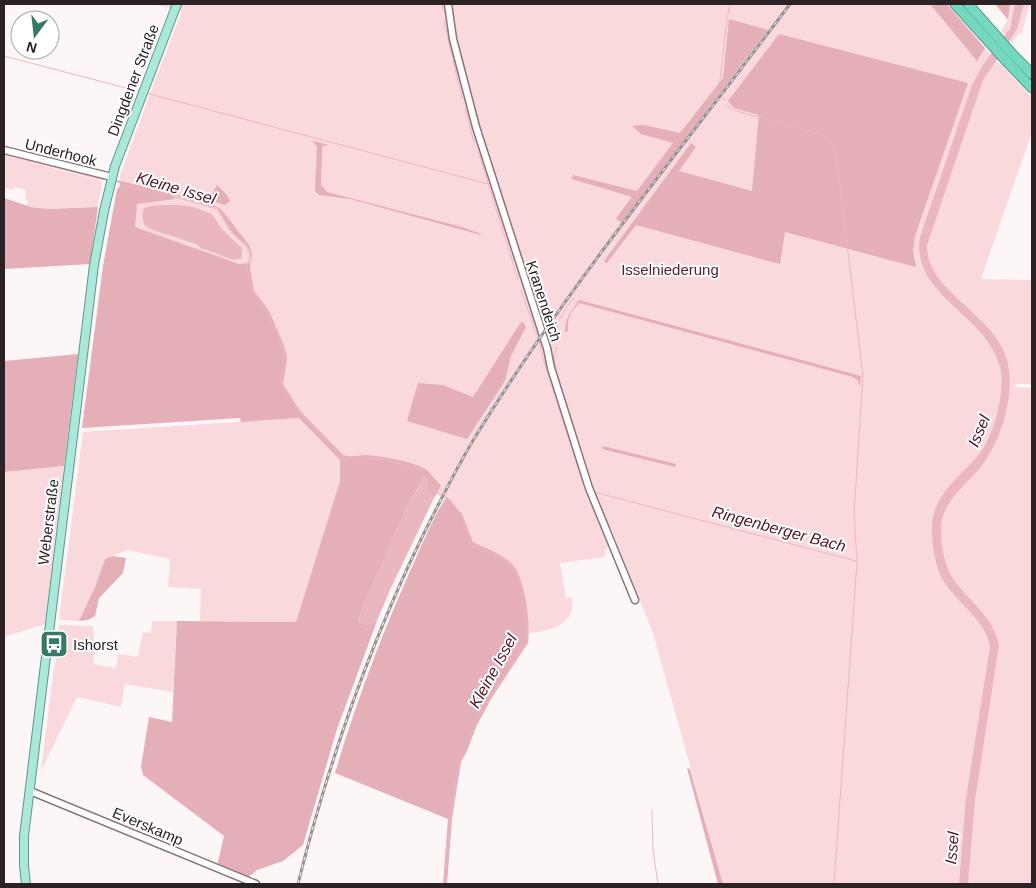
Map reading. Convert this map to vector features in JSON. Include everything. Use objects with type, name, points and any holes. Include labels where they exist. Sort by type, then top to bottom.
[{"type":"highway","points":[[955,4],[1032,88]]},
{"type":"highway","points":[[968,4],[1032,74]]},
{"type":"main road","name":"Dingdener Straße","points":[[115,166],[177,4]]},
{"type":"main road","name":"Weberstraße","points":[[26,884],[24,836],[48,636],[94,265],[115,166]]},
{"type":"street","name":"Kranendeich","points":[[448,4],[453,39],[476,127],[547,348],[550,368],[590,491],[635,600]]},
{"type":"street","name":"Underhook","points":[[4,150],[112,177]]},
{"type":"street","name":"Everskamp","points":[[30,791],[256,884]]},
{"type":"green space","name":"Isselniederung","points":[[154,4],[931,4],[977,60],[985,48],[991,55],[982,66],[988,71],[996,60],[1032,97],[1032,132],[981,279],[1032,280],[1032,384],[1015,384],[1015,387],[1032,388],[1032,884],[723,884],[653,633],[611,528],[602,529],[609,544],[605,557],[560,563],[566,598],[572,598],[572,608],[569,616],[554,628],[529,633],[521,580],[473,545],[450,502],[435,493],[340,459],[340,481],[296,622],[200,621],[201,589],[168,587],[170,559],[127,550],[105,559],[95,587],[79,621],[59,620],[83,432],[300,418],[334,454],[279,386],[239,264],[135,227],[136,204],[170,199],[121,186],[120,176],[182,11]],"holes":[[[212,214],[222,229],[239,245],[243,255],[241,259],[233,260],[200,248],[198,245],[166,235]]]},
{"type":"green space","points":[[1010,4],[1015,4],[1011,24],[1005,35],[1001,31],[1008,20]]},
{"type":"green space","points":[[1024,4],[1030,4],[1021,35],[1019,33],[1012,43],[1010,41],[1017,30]]},
{"type":"green space","points":[[4,155],[102,181],[98,207],[49,209],[27,206],[28,201],[25,200],[26,190],[14,187],[13,190],[7,188],[4,190]]},
{"type":"green space","points":[[64,466],[45,624],[4,637],[4,472]]},
{"type":"green space","points":[[152,621],[177,621],[173,692],[125,684],[121,707],[77,697],[41,771],[57,654],[59,625],[93,626],[95,651],[93,664],[116,668],[118,654],[138,657],[143,632],[151,633]]},
{"type":"shaded area","points":[[930,4],[947,4],[985,48],[977,61]]},
{"type":"shaded area","points":[[995,4],[1010,4],[1008,20]]},
{"type":"shaded area","points":[[1015,4],[1024,4],[1017,30],[983,80],[927,245],[930,262],[938,277],[976,315],[1000,343],[1007,360],[1010,388],[1000,433],[994,446],[978,470],[954,496],[945,511],[941,529],[944,556],[948,569],[960,588],[987,618],[999,645],[975,800],[968,884],[959,884],[966,798],[990,647],[983,628],[941,576],[936,564],[933,547],[932,524],[940,499],[951,484],[977,457],[989,438],[1000,401],[1001,377],[1000,367],[992,348],[980,332],[938,290],[927,275],[920,257],[920,237],[972,85],[982,66],[1010,28]]},
{"type":"shaded area","points":[[729,19],[768,30],[621,223],[616,218],[632,197],[572,179],[573,175],[637,191],[673,143],[641,134],[632,126],[644,125],[680,133],[723,78]]},
{"type":"shaded area","points":[[779,34],[968,83],[915,236],[913,251],[916,267],[785,232],[780,264],[636,225],[606,264],[604,261],[691,143],[696,147],[679,171],[752,191],[759,115],[734,108],[728,101]]},
{"type":"shaded area","points":[[310,140],[329,145],[322,148],[321,185],[327,192],[462,227],[481,235],[350,199],[319,195],[315,189],[317,147]]},
{"type":"shaded area","points":[[117,180],[209,203],[221,209],[249,245],[252,254],[250,268],[254,291],[269,311],[283,343],[287,358],[283,384],[300,411],[343,455],[366,455],[416,465],[428,471],[441,486],[434,498],[428,490],[427,478],[423,477],[421,484],[407,506],[360,615],[358,621],[363,624],[377,621],[337,729],[303,845],[283,861],[257,870],[247,878],[217,866],[224,836],[143,775],[141,767],[149,717],[172,722],[177,621],[296,622],[340,481],[340,460],[299,418],[241,422],[240,418],[82,428],[103,266],[117,189],[120,186],[120,183],[116,182]],"holes":[[[173,195],[217,208],[230,229],[248,247],[250,263],[239,264],[135,227],[137,204],[175,199]]]},
{"type":"shaded area","points":[[217,185],[230,201],[225,205],[209,200]]},
{"type":"shaded area","points":[[4,198],[31,207],[49,209],[98,207],[90,264],[4,269]]},
{"type":"shaded area","points":[[157,205],[181,205],[212,214],[222,229],[242,248],[241,259],[233,260],[200,248],[198,245],[153,230],[144,223],[142,213],[145,208]]},
{"type":"shaded area","points":[[579,300],[861,376],[860,387],[858,381],[853,377],[579,303],[570,316],[568,331],[565,332],[567,319]]},
{"type":"shaded area","points":[[521,322],[526,327],[511,356],[505,381],[467,439],[407,421],[418,383],[443,385],[473,397]]},
{"type":"shaded area","points":[[78,354],[64,466],[4,472],[4,361]]},
{"type":"shaded area","points":[[603,446],[676,464],[675,467],[602,449]]},
{"type":"shaded area","points":[[423,477],[427,478],[428,490],[434,498],[377,621],[370,625],[360,624],[358,622],[365,599],[407,506],[421,485]]},
{"type":"shaded area","points":[[447,497],[462,514],[473,542],[503,557],[516,569],[526,601],[529,635],[528,643],[491,699],[476,727],[461,762],[452,819],[447,884],[443,884],[448,819],[335,773],[352,718],[382,637],[426,535]]},
{"type":"shaded area","points":[[113,556],[126,558],[123,573],[99,598],[95,616],[88,620],[79,621],[95,587],[105,559]]},
{"type":"shaded area","points":[[687,768],[690,769],[723,884],[718,884]]},
{"type":"waterway","points":[[442,4],[443,10]]},
{"type":"waterway","points":[[718,85],[730,4]]},
{"type":"waterway","points":[[444,21],[462,98]]},
{"type":"waterway","points":[[4,56],[140,90]]},
{"type":"waterway","points":[[146,93],[488,184]]},
{"type":"waterway","points":[[726,105],[733,110],[820,134],[830,142],[836,153],[863,376],[854,513],[857,561],[834,884]]},
{"type":"waterway","points":[[465,108],[474,142]]},
{"type":"waterway","name":"Ringenberger Bach","points":[[478,151],[518,279]]},
{"type":"waterway","name":"Kleine Issel","points":[[4,154],[104,180]]},
{"type":"waterway","name":"Kleine Issel","points":[[120,184],[217,209],[231,232],[247,247],[250,254],[247,269],[252,292],[267,312],[281,343],[284,358],[281,385],[298,412],[344,459],[365,457],[387,460],[420,469],[427,473],[435,491],[451,501],[461,515],[472,544],[490,552],[515,570],[520,581],[528,636],[490,697],[474,726],[466,750],[459,761],[450,820],[445,884]]},
{"type":"waterway","name":"Ringenberger Bach","points":[[521,290],[539,341],[584,486],[588,490]]},
{"type":"waterway","points":[[554,338],[561,316],[574,298]]},
{"type":"waterway","points":[[545,312],[549,316]]},
{"type":"waterway","points":[[554,319],[558,323]]},
{"type":"waterway","points":[[557,347],[554,357],[555,366],[591,484]]},
{"type":"waterway","name":"Ringenberger Bach","points":[[594,492],[856,561]]},
{"type":"waterway","points":[[652,810],[653,850],[658,884]]},
{"type":"railway","points":[[298,884],[323,794],[368,662],[404,576],[449,483],[477,434],[550,323],[790,4]]},
{"type":"place","name":"Ishorst","points":[[54,644]]},
{"type":"water label","name":"Issel","points":[[979,431]]},
{"type":"water label","name":"Issel","points":[[952,848]]}]
